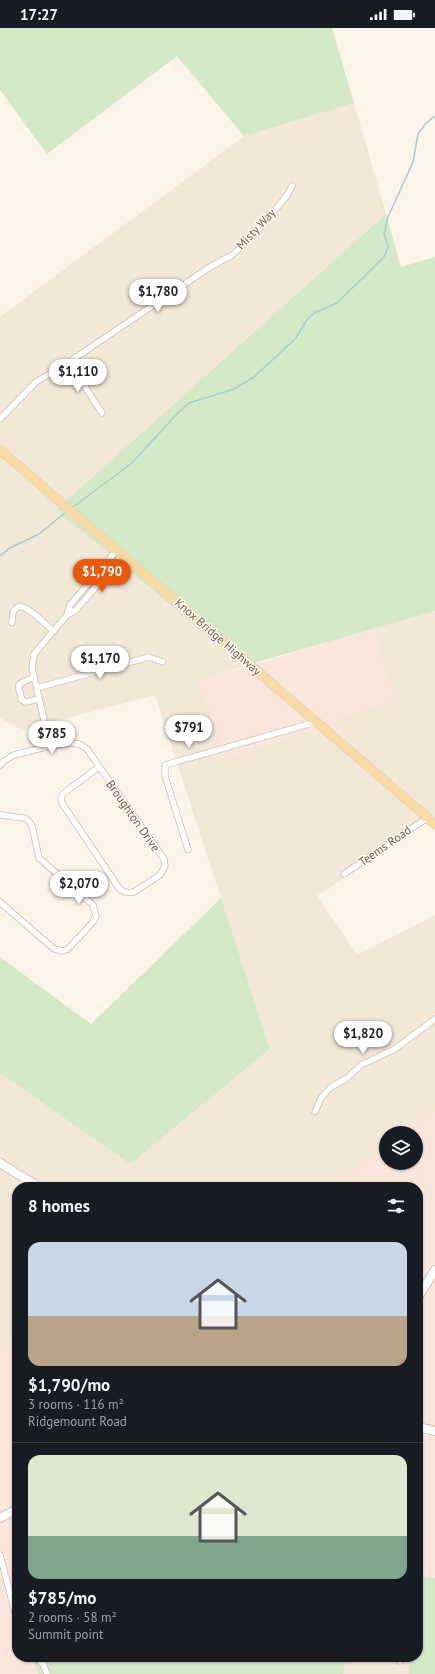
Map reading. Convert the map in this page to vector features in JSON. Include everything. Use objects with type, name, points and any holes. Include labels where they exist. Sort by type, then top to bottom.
[{"type":"main road","name":"Knox Bridge Highway","points":[[0,450],[435,824]]},
{"type":"main road","points":[[0,1163],[31,1182]]},
{"type":"main road","points":[[423,1289],[435,1270]]},
{"type":"main road","points":[[423,1428],[435,1431]]},
{"type":"main road","points":[[0,1518],[12,1512]]},
{"type":"street","name":"Misty Way","points":[[0,419],[36,382],[69,362],[210,267],[232,255],[252,237],[286,197],[292,186]]},
{"type":"street","points":[[69,362],[102,413]]},
{"type":"street","points":[[50,746],[32,668],[34,654],[67,615],[73,601],[120,553]]},
{"type":"street","points":[[12,624],[13,612],[18,608],[24,607],[53,631]]},
{"type":"street","points":[[37,688],[149,657],[163,662]]},
{"type":"street","points":[[34,678],[19,684],[18,690],[22,700],[26,702],[39,699]]},
{"type":"street","points":[[188,850],[165,776],[166,765],[316,722]]},
{"type":"street","points":[[0,765],[14,755],[68,743],[79,744],[87,749],[99,767]]},
{"type":"street","name":"Broughton Drive","points":[[99,767],[164,859],[165,866],[160,875],[134,892],[122,892],[62,803],[61,798],[64,792],[99,767]]},
{"type":"street","points":[[0,815],[24,818],[28,820],[32,826],[39,858],[93,905],[96,916],[93,922],[68,949],[62,951],[54,949],[0,902]]},
{"type":"street","name":"Teems Road","points":[[344,874],[427,818]]},
{"type":"street","points":[[315,1112],[321,1098],[331,1087],[347,1078],[361,1065],[395,1049],[435,1019]]},
{"type":"street","points":[[0,1555],[12,1601]]},
{"type":"street","points":[[40,1662],[47,1674]]},
{"type":"shaded area","points":[[354,103],[386,214],[57,510],[244,666],[198,681],[394,701],[374,628],[435,611],[435,830],[424,823],[317,896],[357,955],[435,915],[435,1111],[415,1126],[379,1126],[379,1152],[337,1182],[12,1182],[12,1341],[0,1349],[0,1073],[130,1164],[270,1049],[155,695],[22,730],[0,718],[0,317],[244,136]]},
{"type":"shaded area","points":[[374,628],[394,701],[227,760],[198,681]]},
{"type":"shaded area","points":[[435,1111],[435,1578],[423,1576],[423,1182],[337,1182],[379,1152],[379,1170],[423,1170],[423,1126],[415,1126]]},
{"type":"shaded area","points":[[12,1341],[12,1662],[34,1662],[38,1674],[0,1674],[0,1349]]},
{"type":"shaded area","points":[[345,1662],[410,1662],[409,1674],[343,1674]]},
{"type":"green space","points":[[0,28],[332,28],[354,103],[244,136],[177,56],[47,154],[0,90]]},
{"type":"green space","points":[[386,214],[401,267],[435,257],[435,611],[244,666],[56,510]]},
{"type":"green space","points":[[221,898],[270,1049],[130,1164],[0,1073],[0,957],[91,1024]]},
{"type":"green space","points":[[423,1576],[435,1578],[435,1674],[409,1674],[410,1662],[423,1662]]},
{"type":"green space","points":[[34,1662],[345,1662],[343,1674],[38,1674]]},
{"type":"waterway","points":[[73,507],[132,463],[189,403],[234,389],[254,377],[296,338],[306,321],[314,313],[337,303],[384,257],[388,247],[384,234],[388,217],[413,162],[418,134],[426,123],[435,116]]},
{"type":"waterway","points":[[0,556],[10,548],[39,534],[66,512]]}]
